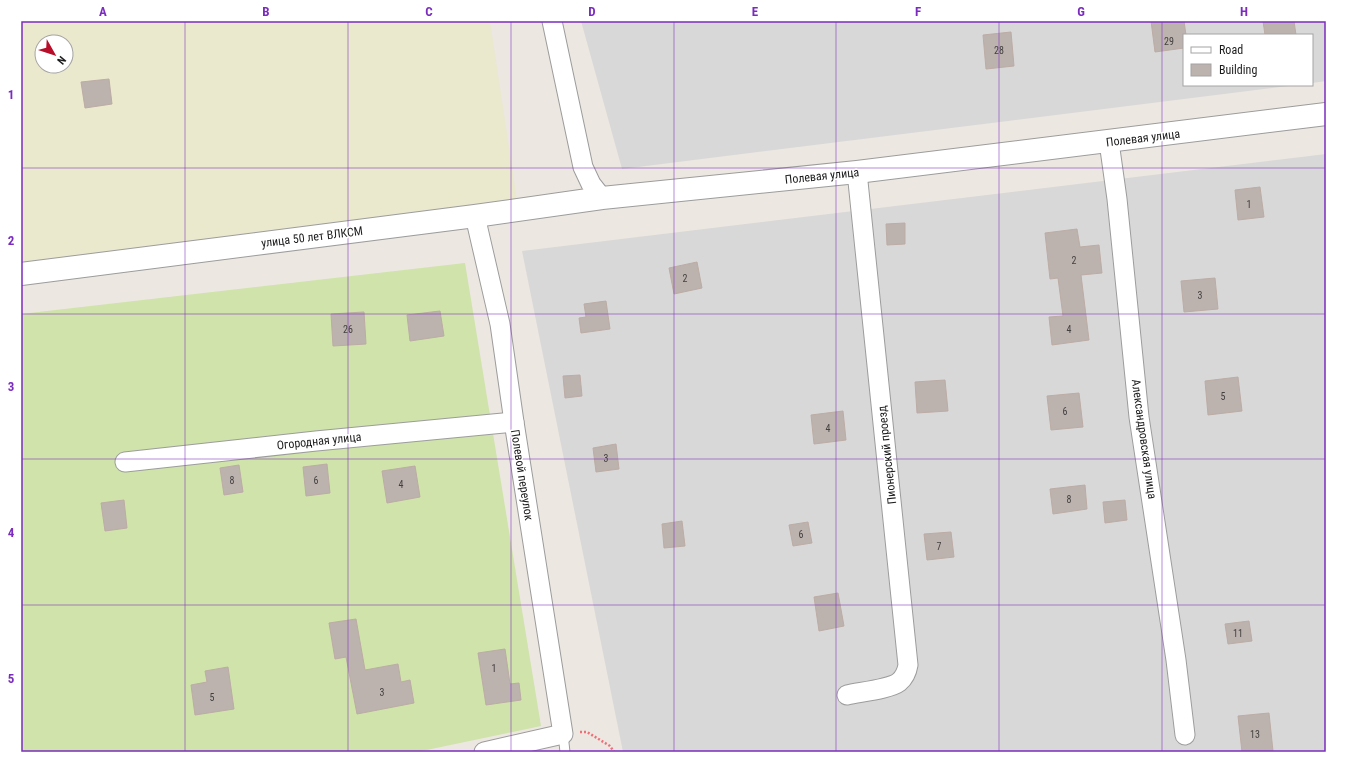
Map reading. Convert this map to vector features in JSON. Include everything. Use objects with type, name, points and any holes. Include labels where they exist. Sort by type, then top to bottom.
[{"type":"street","points":[[552,21],[583,167],[591,184],[602,198]]},
{"type":"street","name":"Полевая улица","points":[[602,198],[857,172],[1326,114]]},
{"type":"street","name":"Александровская улица","points":[[1109,142],[1117,199],[1139,417],[1176,660],[1185,736]]},
{"type":"street","name":"Пионерский проезд","points":[[847,695],[890,686],[899,682],[906,674],[908,665],[857,172]]},
{"type":"street","name":"улица 50 лет ВЛКСМ","points":[[21,274],[475,216],[602,198]]},
{"type":"street","name":"Полевой переулок","points":[[475,216],[500,324],[564,743]]},
{"type":"street","name":"Огородная улица","points":[[125,462],[316,441],[514,422]]},
{"type":"street","points":[[484,752],[564,743]]},
{"type":"path","points":[[564,743],[587,732],[610,746],[614,752]]},
{"type":"shaded area","points":[[21,21],[490,21],[518,207],[21,265]]},
{"type":"shaded area","points":[[581,21],[1326,21],[1326,81],[1313,83],[1313,34],[1183,34],[1183,86],[1288,86],[622,169]]},
{"type":"shaded area","points":[[1326,154],[1326,752],[623,752],[522,251]]},
{"type":"green space","points":[[465,263],[541,726],[417,752],[21,752],[21,314]]},
{"type":"building","points":[[1151,21],[1184,21],[1186,34],[1183,34],[1183,48],[1155,52]]},
{"type":"building","points":[[1263,21],[1294,21],[1296,34],[1265,34]]},
{"type":"building","points":[[1011,32],[1014,66],[986,69],[983,35]]},
{"type":"building","points":[[109,79],[112,104],[85,108],[81,82]]},
{"type":"building","points":[[1260,187],[1264,217],[1238,220],[1235,190]]},
{"type":"building","points":[[905,223],[905,244],[887,245],[886,224]]},
{"type":"building","points":[[1077,229],[1080,247],[1099,245],[1102,273],[1081,275],[1089,340],[1052,345],[1049,317],[1063,316],[1058,278],[1050,279],[1045,233]]},
{"type":"building","points":[[697,262],[702,288],[674,294],[669,268]]},
{"type":"building","points":[[1215,278],[1218,309],[1184,312],[1181,281]]},
{"type":"building","points":[[606,301],[610,329],[581,333],[579,318],[586,317],[584,304]]},
{"type":"building","points":[[440,311],[444,336],[410,341],[407,315]]},
{"type":"building","points":[[364,312],[366,344],[333,346],[331,314]]},
{"type":"building","points":[[580,375],[582,396],[565,398],[563,376]]},
{"type":"building","points":[[1238,377],[1242,411],[1208,415],[1205,381]]},
{"type":"building","points":[[945,380],[948,411],[917,413],[915,382]]},
{"type":"building","points":[[1079,393],[1083,427],[1051,430],[1047,396]]},
{"type":"building","points":[[843,411],[846,440],[814,444],[811,415]]},
{"type":"building","points":[[616,444],[619,469],[596,472],[593,448]]},
{"type":"building","points":[[327,464],[330,493],[306,496],[303,467]]},
{"type":"building","points":[[239,465],[243,492],[224,495],[220,468]]},
{"type":"building","points":[[415,466],[420,497],[387,503],[382,471]]},
{"type":"building","points":[[1085,485],[1087,509],[1053,514],[1050,489]]},
{"type":"building","points":[[124,500],[127,528],[105,531],[101,503]]},
{"type":"building","points":[[1125,500],[1127,520],[1105,523],[1103,502]]},
{"type":"building","points":[[682,521],[685,546],[664,548],[662,524]]},
{"type":"building","points":[[808,522],[812,543],[793,546],[789,525]]},
{"type":"building","points":[[951,532],[954,557],[927,560],[924,534]]},
{"type":"building","points":[[838,593],[844,626],[819,631],[814,597]]},
{"type":"building","points":[[356,619],[365,670],[398,664],[401,682],[410,680],[414,703],[357,714],[346,657],[335,659],[329,623]]},
{"type":"building","points":[[1249,621],[1252,641],[1228,644],[1225,624]]},
{"type":"building","points":[[505,649],[510,684],[519,683],[521,700],[486,705],[478,653]]},
{"type":"building","points":[[228,667],[234,709],[195,715],[191,685],[207,682],[205,671]]},
{"type":"building","points":[[1269,713],[1273,751],[1242,752],[1238,716]]}]
